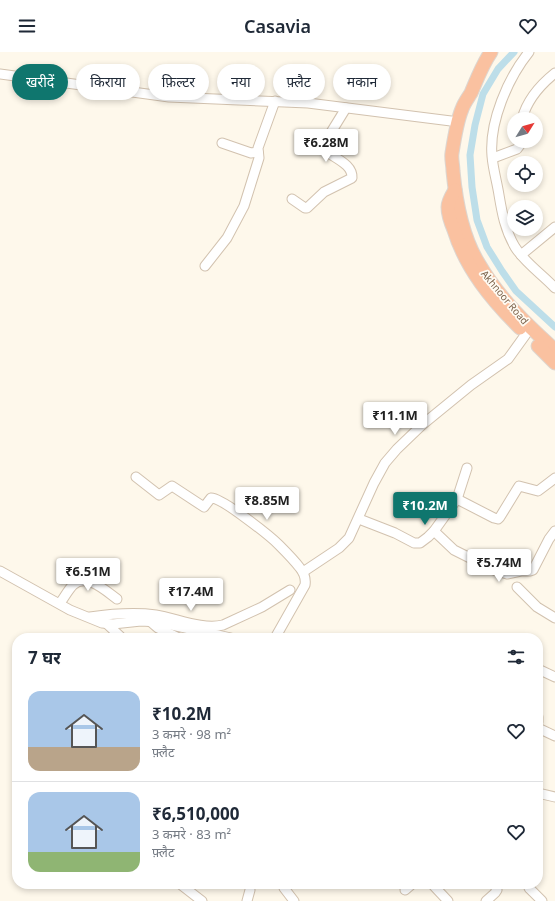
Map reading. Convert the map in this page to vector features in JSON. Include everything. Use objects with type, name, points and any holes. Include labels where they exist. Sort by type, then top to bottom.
[{"type":"highway","name":"Akhnoor Road","points":[[491,52],[483,64],[462,109],[452,155],[455,190],[463,227],[479,266],[502,296],[530,326],[553,346]]},
{"type":"highway","points":[[455,190],[448,206],[449,217],[463,255],[475,276],[490,297],[555,363]]},
{"type":"street","points":[[529,52],[512,80],[499,107],[492,136],[493,158],[503,218],[507,231],[520,255],[555,288]]},
{"type":"street","points":[[525,112],[541,85],[555,73]]},
{"type":"street","points":[[0,74],[169,97],[274,105],[308,103],[345,111],[459,122]]},
{"type":"street","points":[[206,266],[227,238],[241,212],[259,158],[258,148],[274,105]]},
{"type":"street","points":[[292,199],[304,208],[307,208],[324,192],[352,178],[352,174],[344,162],[325,151],[322,147],[345,111]]},
{"type":"street","points":[[222,143],[251,153],[258,152]]},
{"type":"street","points":[[493,158],[518,148]]},
{"type":"street","points":[[520,255],[555,226]]},
{"type":"street","points":[[302,572],[345,543],[349,538],[359,519],[374,483],[385,463],[397,449],[422,425],[471,385],[508,359],[526,334]]},
{"type":"street","points":[[359,519],[420,543],[434,531],[457,499],[467,468]]},
{"type":"street","points":[[136,477],[159,495],[172,486],[204,507],[211,498],[215,498],[229,506],[268,535],[284,550],[302,572],[305,578],[305,585],[278,633]]},
{"type":"street","points":[[457,499],[494,518],[498,518],[519,486],[538,491],[555,478]]},
{"type":"street","points":[[434,531],[449,546],[458,552],[494,570],[507,574],[533,570],[551,535],[555,531]]},
{"type":"street","points":[[0,571],[14,577],[70,610],[106,624],[116,633]]},
{"type":"street","points":[[60,604],[73,585],[81,581],[94,584],[118,598]]},
{"type":"street","points":[[517,588],[537,607],[555,618]]},
{"type":"street","points":[[90,618],[110,615],[149,614],[216,627],[262,607],[290,590]]},
{"type":"street","points":[[106,624],[150,621],[207,633]]},
{"type":"street","points":[[150,621],[158,628],[168,633]]},
{"type":"street","points":[[543,671],[555,677]]},
{"type":"street","points":[[543,730],[555,736]]},
{"type":"street","points":[[543,794],[555,797]]},
{"type":"street","points":[[186,889],[202,901]]},
{"type":"street","points":[[285,889],[294,901]]},
{"type":"street","points":[[437,889],[448,901]]},
{"type":"street","points":[[486,901],[495,893],[497,889]]},
{"type":"street","points":[[530,889],[542,901]]},
{"type":"street","points":[[247,901],[250,890]]},
{"type":"waterway","points":[[514,52],[498,69],[483,94],[475,125],[470,155],[472,187],[477,220],[487,247],[516,291],[555,327]]}]
